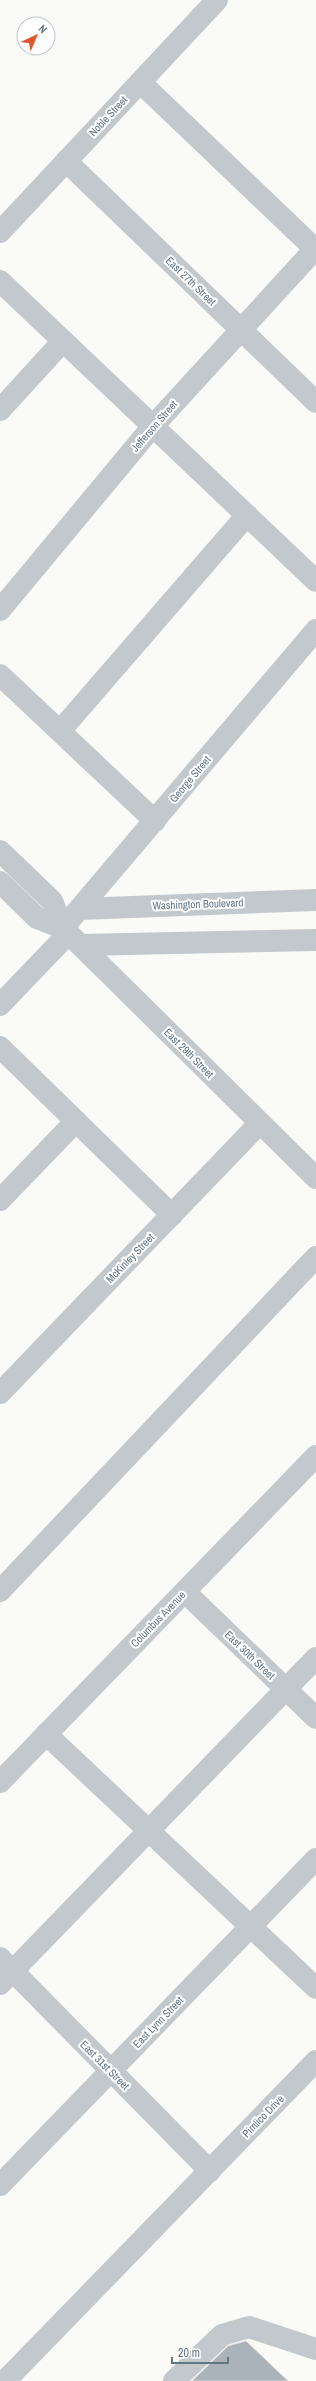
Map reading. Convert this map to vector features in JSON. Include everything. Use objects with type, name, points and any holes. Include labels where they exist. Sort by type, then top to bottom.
[{"type":"street","name":"Noble Street","points":[[0,232],[217,0]]},
{"type":"street","name":"Jefferson Street","points":[[0,610],[153,426],[315,249],[140,82]]},
{"type":"street","name":"East 27th Street","points":[[66,161],[316,402]]},
{"type":"street","points":[[0,281],[316,581]]},
{"type":"street","points":[[0,410],[63,341]]},
{"type":"street","points":[[60,731],[247,515]]},
{"type":"street","name":"George Street","points":[[0,1005],[71,935],[80,909],[316,630]]},
{"type":"street","points":[[0,675],[155,821]]},
{"type":"street","name":"East 29th Street","points":[[0,851],[52,901],[71,935],[259,1124],[316,1178]]},
{"type":"street","name":"East 29th Street","points":[[0,882],[38,918],[71,935]]},
{"type":"street","name":"Washington Boulevard","points":[[80,909],[316,900]]},
{"type":"street","points":[[71,935],[316,940]]},
{"type":"street","points":[[0,1047],[172,1215]]},
{"type":"street","points":[[0,1200],[76,1121]]},
{"type":"street","name":"McKinley Street","points":[[0,1392],[259,1124]]},
{"type":"street","points":[[0,1591],[316,1257]]},
{"type":"street","name":"Columbus Avenue","points":[[0,1782],[316,1456]]},
{"type":"street","name":"East 30th Street","points":[[185,1592],[316,1718]]},
{"type":"street","points":[[4,1971],[150,1830],[316,1658]]},
{"type":"street","points":[[46,1734],[150,1830],[316,1988]]},
{"type":"street","name":"East Lynn Street","points":[[0,2185],[316,1859]]},
{"type":"street","name":"East 31st Street","points":[[4,1971],[111,2071],[210,2171]]},
{"type":"street","name":"Pimlico Drive","points":[[5,2381],[316,2061]]},
{"type":"street","points":[[174,2381],[222,2335],[249,2327],[316,2349]]},
{"type":"building","points":[[246,2341],[288,2381],[192,2381],[228,2346]]}]
